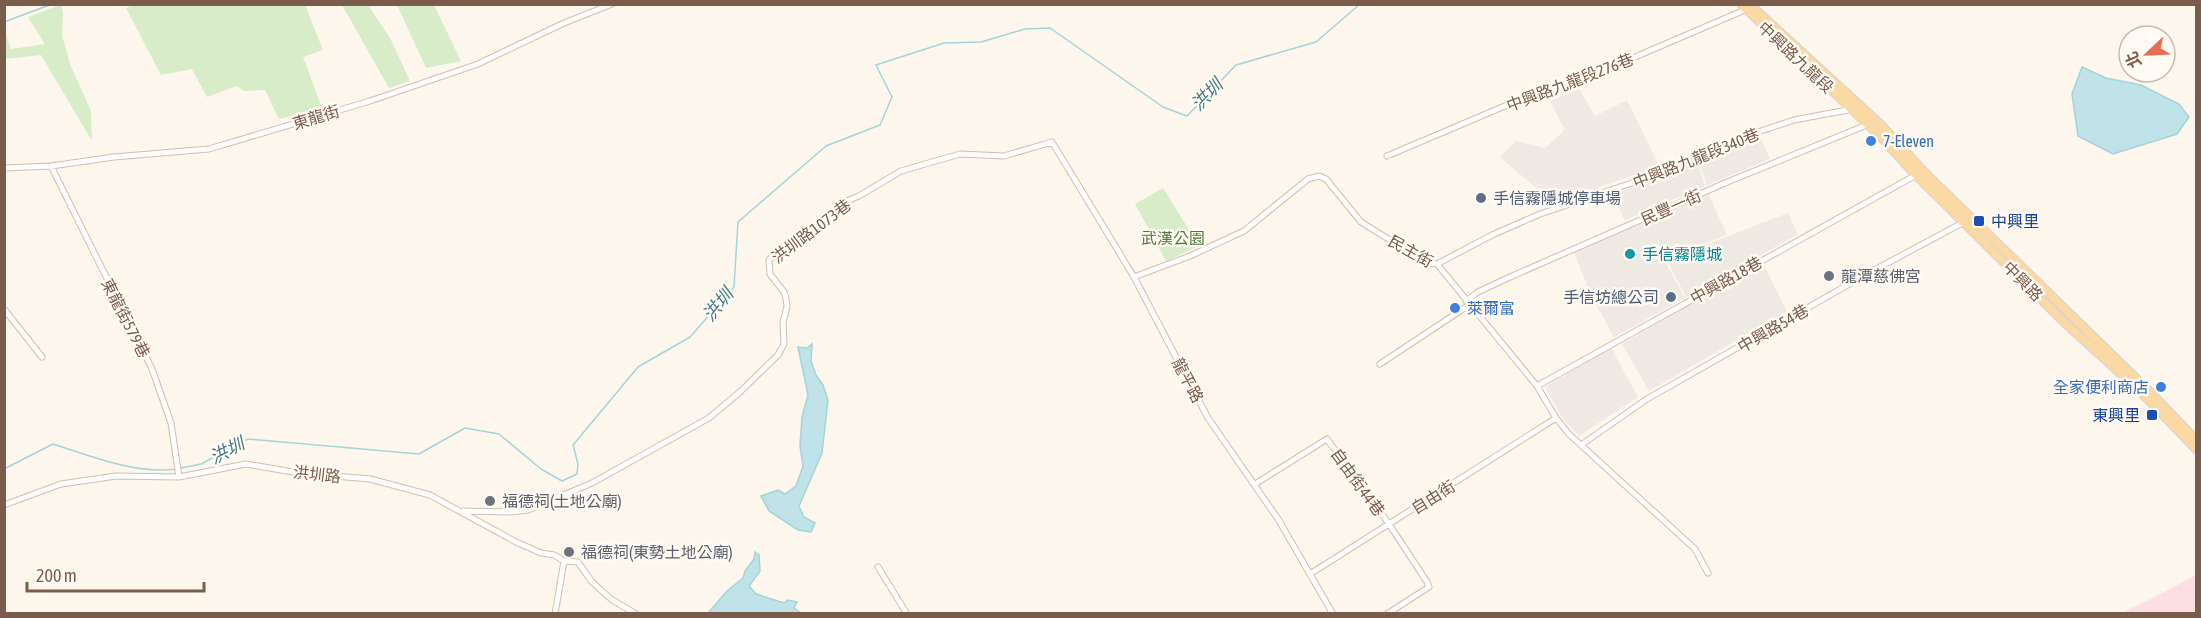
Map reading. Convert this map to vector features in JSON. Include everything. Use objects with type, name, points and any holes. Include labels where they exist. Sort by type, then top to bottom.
[{"type":"main road","name":"中興路九龍段","points":[[1747,6],[1860,106]]},
{"type":"main road","name":"中興路九龍段","points":[[1747,6],[1851,110]]},
{"type":"main road","name":"中興路","points":[[1860,106],[1880,124],[2064,322],[2140,391],[2196,449]]},
{"type":"main road","name":"中興路","points":[[1851,110],[1916,175],[2146,387],[2196,440]]},
{"type":"street","name":"東龍街","points":[[4,168],[51,166],[114,157],[209,149],[370,101],[478,64],[564,23],[612,4]]},
{"type":"street","name":"中興路九龍段276巷","points":[[1387,156],[1512,103],[1586,78],[1747,6]]},
{"type":"street","name":"中興路九龍段340巷","points":[[1437,264],[1492,235],[1540,214],[1679,167],[1755,133],[1794,120],[1851,110],[1860,106]]},
{"type":"street","name":"民豐一街","points":[[1380,364],[1468,303],[1478,292],[1867,124],[1880,124]]},
{"type":"street","name":"龍平路","points":[[1052,142],[1134,277],[1208,418],[1255,484],[1333,614]]},
{"type":"street","name":"洪圳路1073巷","points":[[463,511],[528,510],[592,483],[709,418],[778,355],[784,344],[783,322],[787,307],[786,298],[784,291],[770,274],[769,260],[773,255],[817,228],[844,202],[920,164],[960,154],[1004,156],[1052,142]]},
{"type":"street","name":"東龍街579巷","points":[[51,166],[152,369],[171,423],[179,477]]},
{"type":"street","name":"中興路18巷","points":[[1537,386],[1916,175]]},
{"type":"street","name":"民主街","points":[[1134,277],[1190,256],[1245,231],[1308,179],[1319,176],[1326,179],[1361,222],[1427,263],[1437,264],[1537,386],[1556,418],[1581,445],[1695,549],[1708,573]]},
{"type":"street","name":"中興路54巷","points":[[1581,445],[1647,399],[1967,220]]},
{"type":"street","points":[[4,309],[42,357]]},
{"type":"street","name":"自由街","points":[[1310,574],[1556,418]]},
{"type":"street","name":"自由街44巷","points":[[1255,484],[1327,439],[1389,524],[1429,587],[1387,614]]},
{"type":"street","name":"洪圳路","points":[[4,504],[62,484],[116,476],[179,477],[246,464],[299,473],[370,479],[430,495],[516,542],[542,553],[554,555],[564,561],[578,562],[592,582],[611,599],[636,614]]},
{"type":"street","points":[[555,614],[564,561]]},
{"type":"street","points":[[878,567],[907,614]]},
{"type":"shaded area","points":[[1579,89],[1595,116],[1627,100],[1659,166],[1546,206],[1542,193],[1500,157],[1516,141],[1545,148],[1565,130],[1550,101]]},
{"type":"shaded area","points":[[1760,135],[1770,159],[1707,185],[1699,162]]},
{"type":"shaded area","points":[[1698,163],[1705,186],[1625,220],[1613,195]]},
{"type":"shaded area","points":[[1708,193],[1727,235],[1663,258],[1685,298],[1614,337],[1591,295],[1574,252]]},
{"type":"shaded area","points":[[1788,213],[1798,234],[1686,297],[1667,260]]},
{"type":"shaded area","points":[[1758,265],[1764,265],[1787,311],[1649,391],[1622,344]]},
{"type":"shaded area","points":[[1611,348],[1638,397],[1579,436],[1563,419],[1545,387]]},
{"type":"shaded area","points":[[2196,575],[2196,613],[2122,613],[2153,598]]},
{"type":"green space","points":[[61,5],[62,35],[70,64],[91,111],[92,141],[41,55],[5,59],[5,31],[11,49],[45,44],[28,17]]},
{"type":"green space","points":[[133,5],[305,5],[323,50],[303,57],[322,108],[279,119],[265,90],[244,91],[237,86],[207,97],[192,69],[161,75],[126,8]]},
{"type":"green space","points":[[342,5],[368,5],[390,38],[410,81],[389,88]]},
{"type":"green space","points":[[397,5],[434,5],[461,61],[426,68]]},
{"type":"green space","name":"武漢公園","points":[[1163,188],[1199,246],[1166,261],[1135,204]]},
{"type":"water","points":[[2082,67],[2106,78],[2117,80],[2117,84],[2141,85],[2179,104],[2189,117],[2177,134],[2113,154],[2078,136],[2072,94]]},
{"type":"water","points":[[812,344],[811,361],[828,400],[822,453],[799,506],[804,517],[815,523],[811,532],[798,530],[769,511],[761,496],[778,490],[785,494],[796,486],[803,466],[800,446],[802,417],[808,395],[798,347],[807,348]]},
{"type":"water","points":[[755,552],[759,555],[760,571],[749,586],[756,594],[784,603],[788,600],[797,602],[794,608],[801,613],[708,613],[727,591],[743,578],[754,559]]},
{"type":"waterway","points":[[4,22],[52,4]]},
{"type":"waterway","name":"洪圳","points":[[181,468],[201,464],[248,439],[419,454],[465,428],[499,434],[541,469],[562,481],[577,474],[578,464],[573,445],[638,367],[690,337],[734,287],[738,222],[826,146],[880,125],[892,97],[876,65],[944,43],[981,42],[1025,29],[1050,28],[1163,107],[1187,116],[1236,65],[1316,42],[1360,4]]},
{"type":"waterway","name":"洪圳","points":[[4,469],[53,444],[130,467],[176,469]]},
{"type":"place","name":"7-Eleven","points":[[1871,141]]},
{"type":"place","name":"手信霧隱城停車場","points":[[1481,198]]},
{"type":"place","name":"中興里","points":[[1979,221]]},
{"type":"place","name":"手信霧隱城","points":[[1630,254]]},
{"type":"place","name":"龍潭慈佛宮","points":[[1829,276]]},
{"type":"place","name":"手信坊總公司","points":[[1671,297]]},
{"type":"place","name":"萊爾富","points":[[1455,308]]},
{"type":"place","name":"全家便利商店","points":[[2161,387]]},
{"type":"place","name":"東興里","points":[[2152,415]]},
{"type":"place","name":"福德祠(土地公廟)","points":[[490,501]]},
{"type":"place","name":"福德祠(東勢土地公廟)","points":[[569,552]]}]
